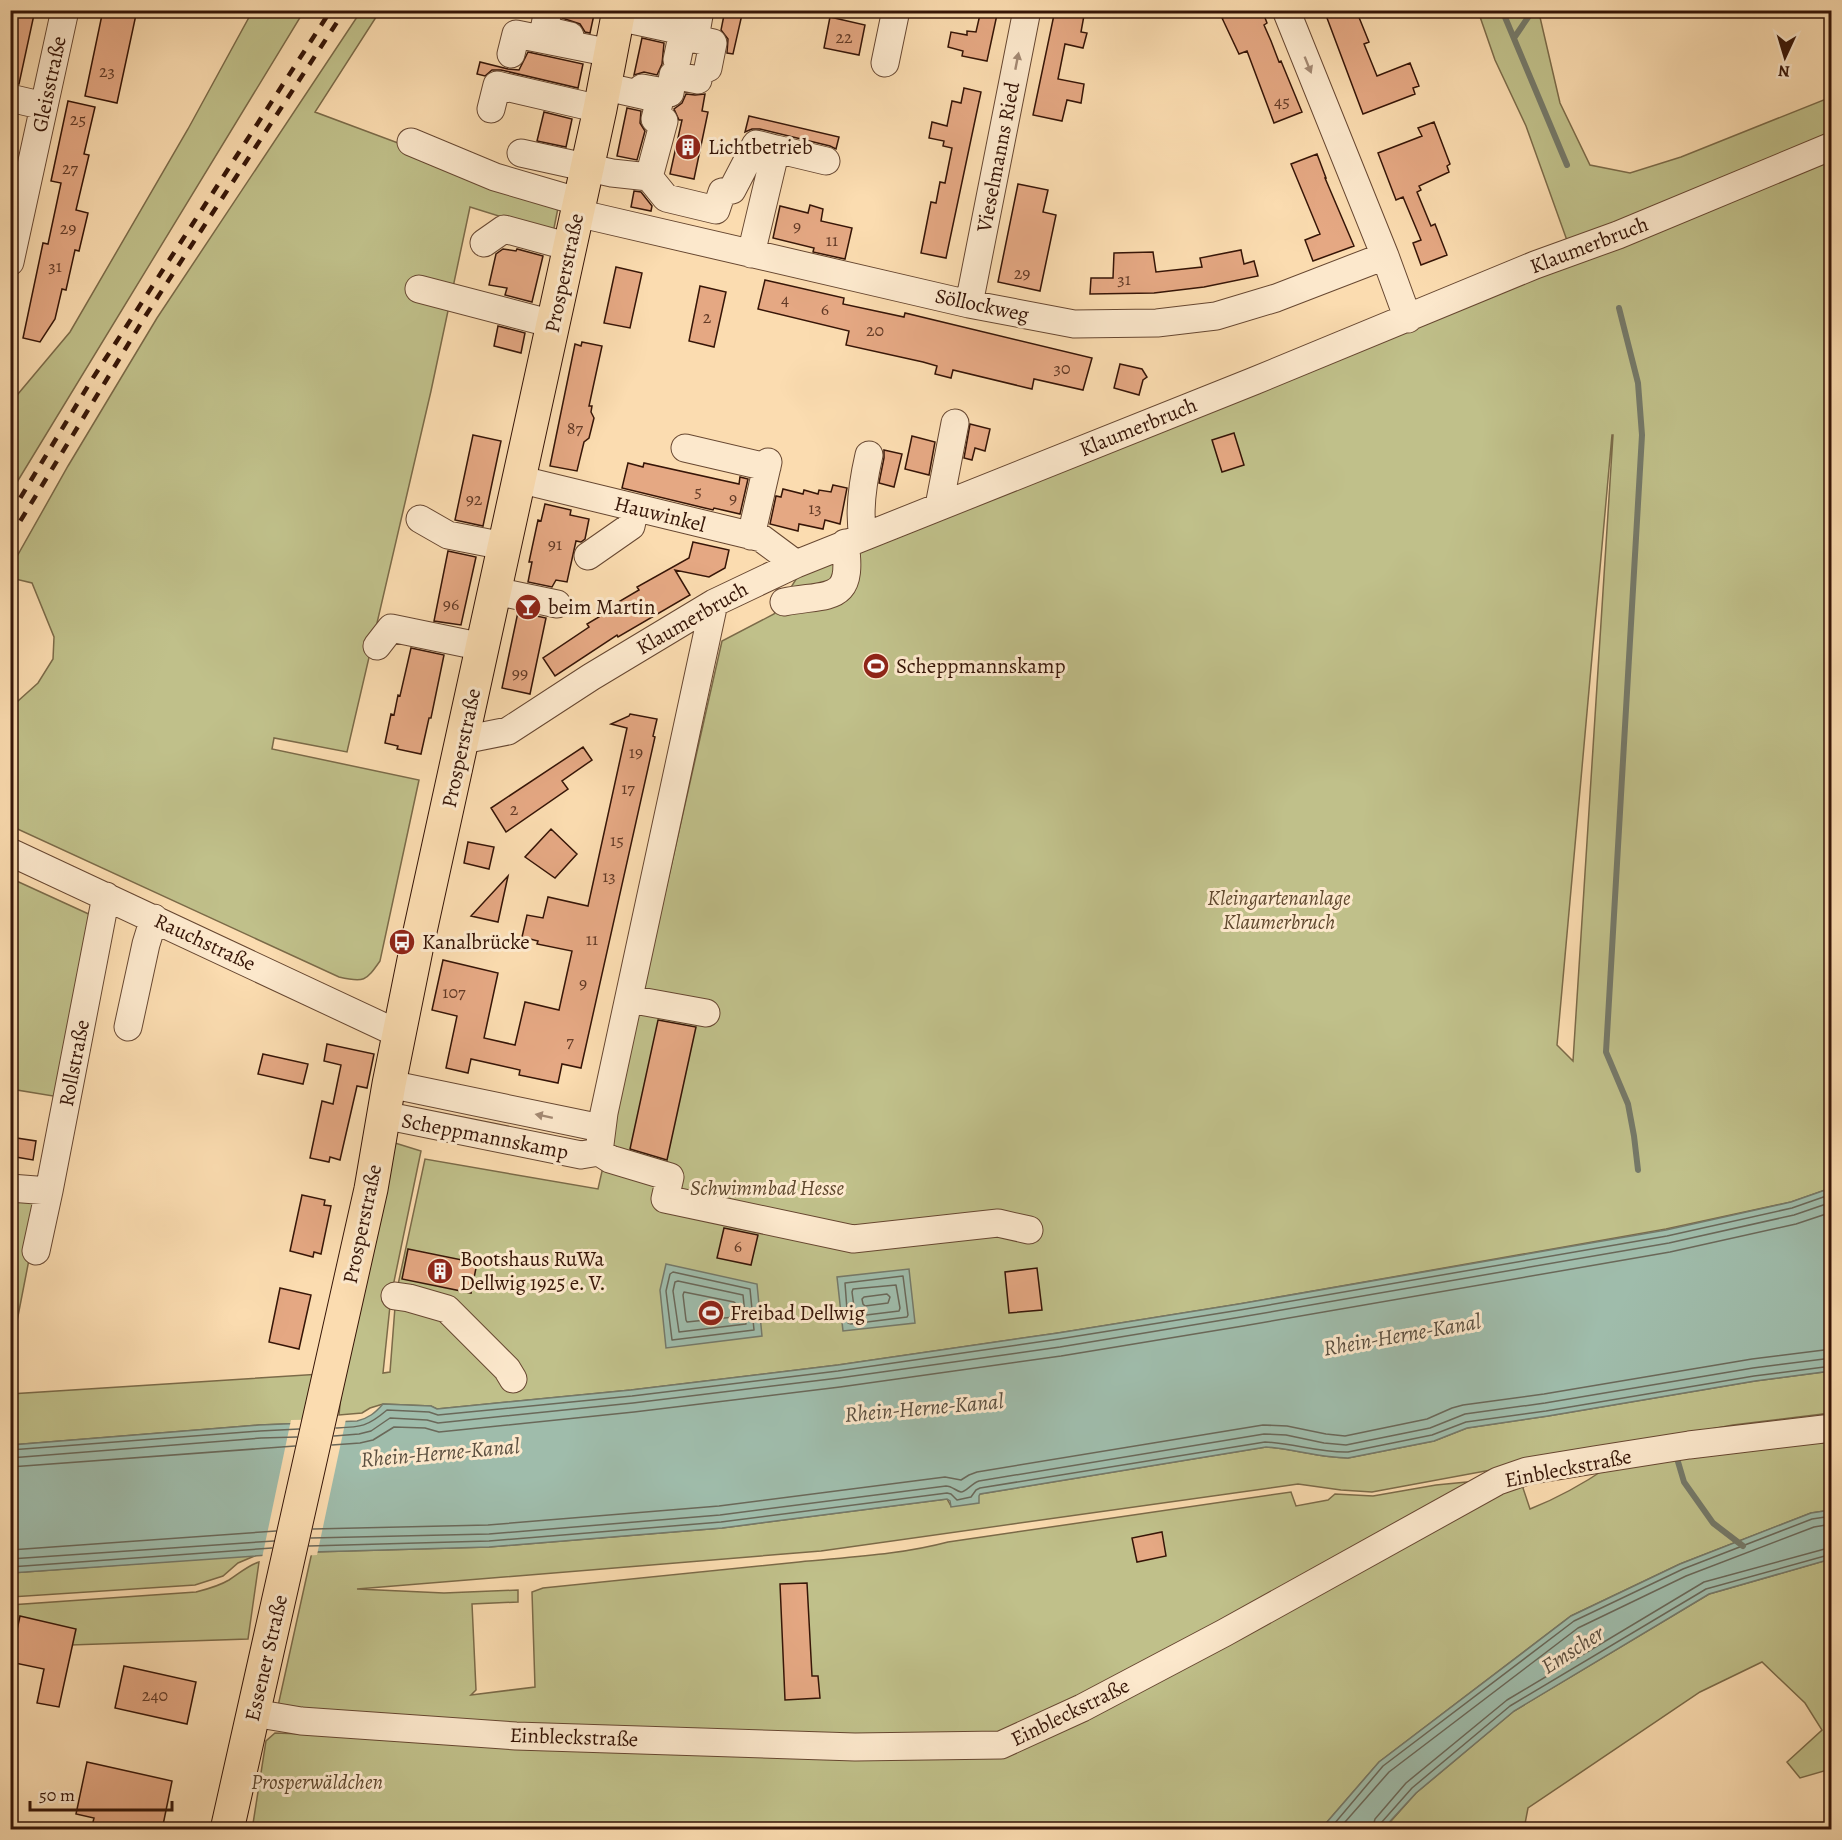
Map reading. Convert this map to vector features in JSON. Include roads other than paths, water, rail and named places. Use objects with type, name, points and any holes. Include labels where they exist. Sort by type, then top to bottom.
[{"type":"main road","name":"Prosperstraße","points":[[304,1486],[371,1189],[399,1034],[611,53]]},
{"type":"main road","name":"Essener Straße","points":[[227,1830],[304,1486]]},
{"type":"street","name":"Gleisstraße","points":[[10,262],[65,10]]},
{"type":"street","points":[[548,10],[544,30],[611,53]]},
{"type":"street","points":[[885,63],[896,10]]},
{"type":"street","name":"Vieselmanns Ried","points":[[969,304],[1027,10]]},
{"type":"street","points":[[1286,10],[1408,319]]},
{"type":"street","points":[[491,109],[497,85],[683,31],[713,43],[703,74],[673,75],[670,93],[621,84],[611,53]]},
{"type":"street","points":[[511,54],[516,34],[611,53]]},
{"type":"street","points":[[611,53],[620,90],[660,99],[655,119],[664,121],[649,177]]},
{"type":"street","points":[[10,98],[44,106]]},
{"type":"street","name":"Söllockweg","points":[[411,142],[578,208],[708,244],[969,304],[1074,324],[1157,323],[1216,316],[1276,298],[1385,256]]},
{"type":"street","points":[[708,244],[722,192],[732,190],[756,144],[826,161]]},
{"type":"street","name":"Klaumerbruch","points":[[463,740],[508,731],[591,676],[714,603],[796,564],[1408,319],[1535,265],[1618,235],[1832,146]]},
{"type":"street","points":[[751,254],[776,149]]},
{"type":"street","points":[[521,153],[612,173],[649,177],[666,198],[716,210]]},
{"type":"street","points":[[484,243],[504,229],[570,247]]},
{"type":"street","points":[[464,285],[500,302],[553,321]]},
{"type":"street","points":[[419,289],[553,321]]},
{"type":"street","points":[[932,509],[955,423]]},
{"type":"street","points":[[685,448],[767,465],[751,536]]},
{"type":"street","points":[[784,602],[836,593],[845,583],[848,561],[861,526],[863,479],[869,455]]},
{"type":"street","points":[[932,509],[935,470]]},
{"type":"street","name":"Hauwinkel","points":[[518,479],[760,538],[796,564]]},
{"type":"street","points":[[588,556],[631,526],[634,508]]},
{"type":"street","points":[[420,519],[448,535],[504,546]]},
{"type":"street","points":[[495,591],[557,604]]},
{"type":"street","points":[[600,1140],[628,999],[714,603]]},
{"type":"street","points":[[417,623],[484,642]]},
{"type":"street","points":[[377,646],[391,628],[484,642]]},
{"type":"street","name":"Rauchstraße","points":[[10,852],[399,1034]]},
{"type":"street","name":"Rollstraße","points":[[36,1251],[106,896]]},
{"type":"street","points":[[128,1027],[154,918]]},
{"type":"street","points":[[628,999],[706,1013]]},
{"type":"street","name":"Scheppmannskamp","points":[[386,1100],[600,1140],[610,1159],[670,1177],[665,1199],[853,1239],[998,1223],[1029,1230]]},
{"type":"street","points":[[10,1188],[49,1191]]},
{"type":"street","points":[[395,1296],[447,1309],[507,1369],[513,1379]]},
{"type":"street","name":"Einbleckstraße","points":[[254,1713],[301,1721],[385,1725],[516,1736],[855,1747],[1001,1745],[1092,1702],[1294,1594],[1491,1484],[1512,1475],[1689,1445],[1832,1428]]},
{"type":"water","name":"Rhein-Herne-Kanal","points":[[1831,1188],[1831,1371],[1755,1381],[1467,1428],[1434,1441],[1348,1458],[1327,1457],[1266,1447],[980,1494],[979,1503],[951,1507],[947,1499],[722,1528],[489,1547],[312,1552],[11,1573],[11,1445],[259,1425],[357,1421],[372,1415],[383,1404],[431,1406],[437,1409],[631,1390],[838,1365],[1239,1304],[1666,1230],[1791,1202]]},
{"type":"water","name":"Freibad Dellwig","points":[[666,1264],[757,1284],[762,1336],[666,1348],[660,1290]]},
{"type":"water","name":"Freibad Dellwig","points":[[909,1269],[915,1323],[843,1331],[837,1277]]},
{"type":"water","name":"Emscher","points":[[1831,1510],[1831,1559],[1709,1594],[1514,1711],[1416,1793],[1383,1829],[1321,1829],[1379,1762],[1571,1616],[1680,1564],[1811,1513]]},
{"type":"waterway","points":[[1502,10],[1567,165]]},
{"type":"waterway","points":[[1514,38],[1533,10]]},
{"type":"waterway","points":[[1619,308],[1638,383],[1642,435],[1606,1052],[1628,1104],[1638,1170]]},
{"type":"waterway","points":[[1676,1455],[1684,1482],[1713,1523],[1743,1546]]},
{"type":"railway","points":[[10,515],[91,381],[331,10]]},
{"type":"railway","points":[[10,538],[146,315],[345,10]]},
{"type":"place","name":"Lichtbetrieb","points":[[688,147]]},
{"type":"place","name":"beim Martin","points":[[528,607]]},
{"type":"place","name":"Scheppmannskamp","points":[[876,666]]},
{"type":"place","name":"Kanalbrücke","points":[[402,942]]},
{"type":"place","name":"Bootshaus RuWa Dellwig 1925 e. V.","points":[[440,1271]]},
{"type":"place","name":"Freibad Dellwig","points":[[711,1313]]},
{"type":"park label","name":"Kleingartenanlage Klaumerbruch","points":[[1279,910]]},
{"type":"park label","name":"Schwimmbad Hesse","points":[[767,1188]]},
{"type":"park label","name":"Prosperwäldchen","points":[[317,1782]]}]
